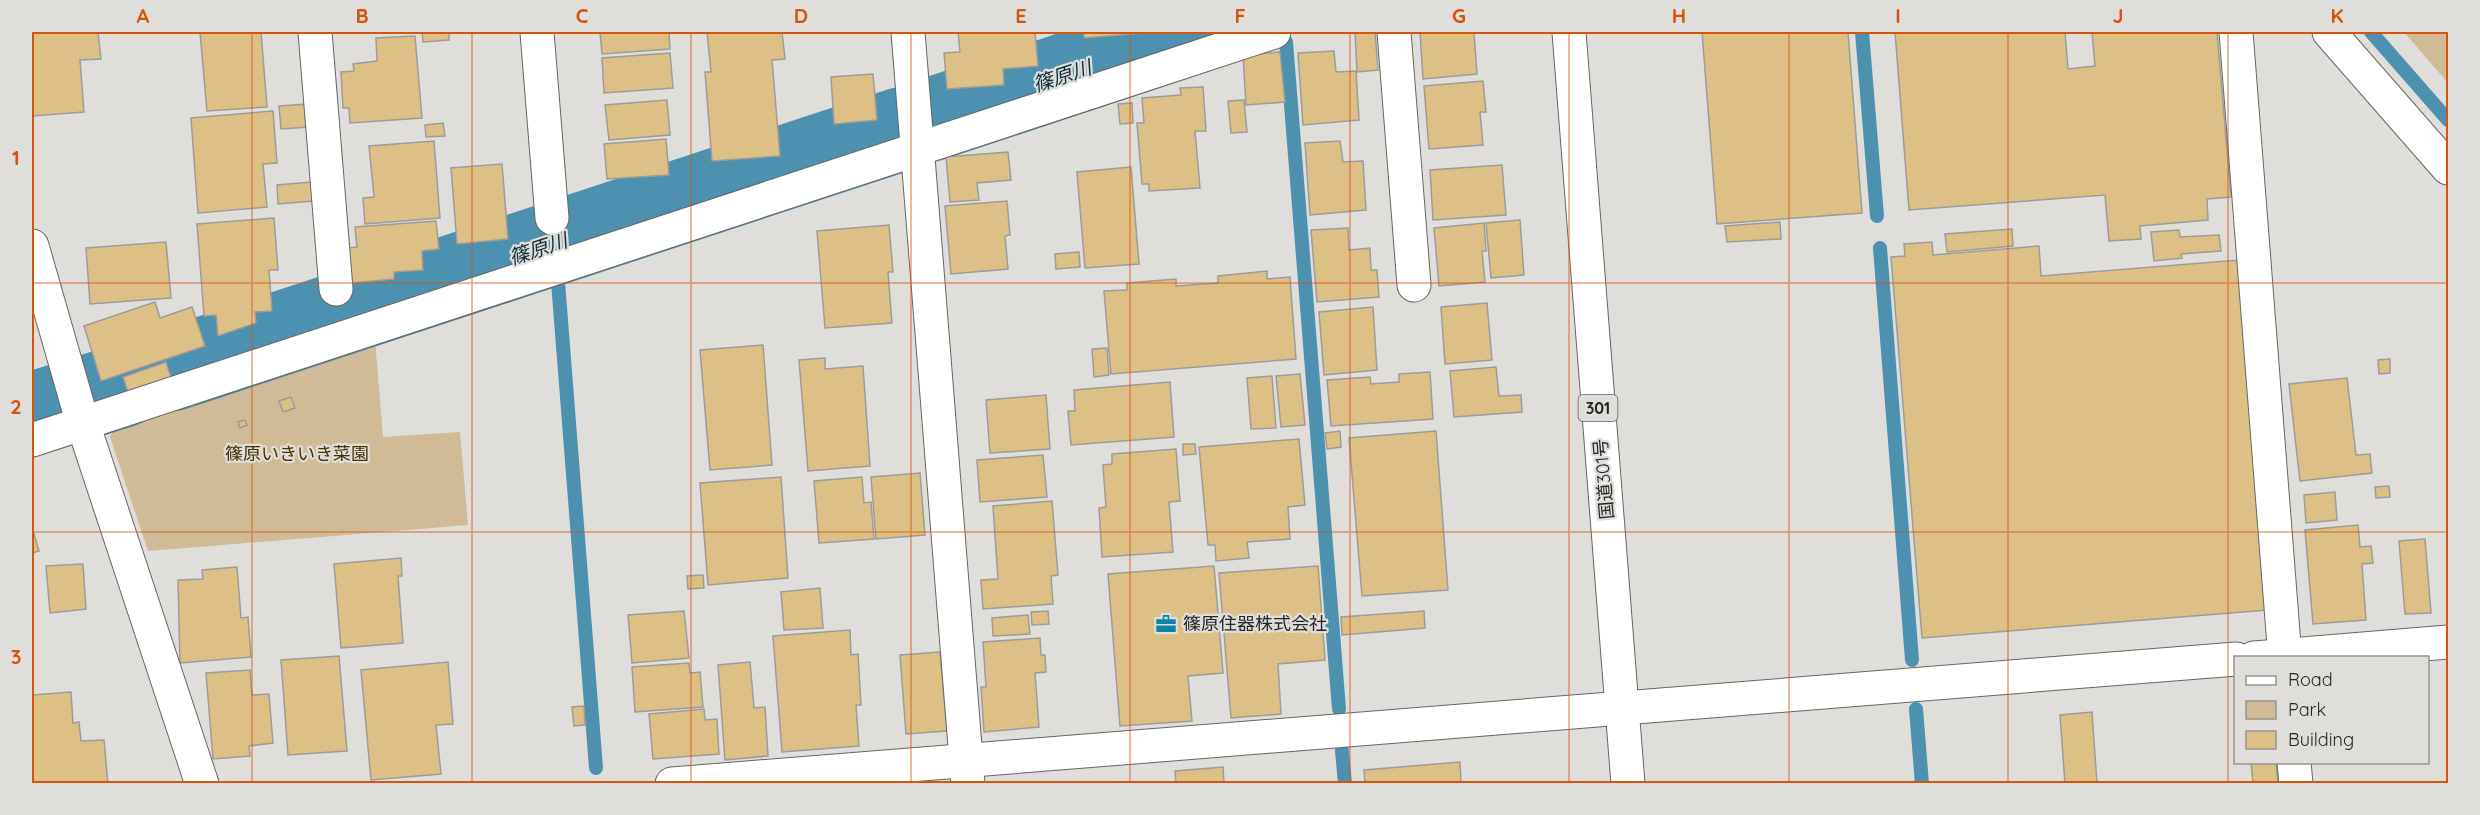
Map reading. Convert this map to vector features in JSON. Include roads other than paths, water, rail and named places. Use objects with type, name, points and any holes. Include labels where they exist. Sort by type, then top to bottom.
[{"type":"main road","points":[[315,32],[336,290]]},
{"type":"main road","points":[[537,32],[552,218]]},
{"type":"main road","points":[[908,32],[968,772]]},
{"type":"main road","points":[[32,440],[79,408],[918,149],[1274,32]]},
{"type":"main road","points":[[1394,32],[1414,285]]},
{"type":"main road","name":"国道301号","points":[[1569,32],[1628,783]]},
{"type":"main road","points":[[2236,32],[2275,656]]},
{"type":"main road","points":[[2329,32],[2448,168]]},
{"type":"main road","points":[[32,246],[79,408],[202,783]]},
{"type":"main road","points":[[2287,656],[2448,642]]},
{"type":"main road","points":[[672,783],[968,772],[1622,708],[2234,659]]},
{"type":"main road","points":[[2294,764],[2295,783]]},
{"type":"waterway","name":"篠原川","points":[[930,120],[1195,32]]},
{"type":"waterway","points":[[1862,32],[1877,216]]},
{"type":"waterway","points":[[2371,32],[2448,120]]},
{"type":"waterway","points":[[1286,42],[1339,709]]},
{"type":"waterway","name":"篠原川","points":[[173,369],[902,129]]},
{"type":"waterway","points":[[554,243],[555,253]]},
{"type":"waterway","points":[[1880,248],[1912,660]]},
{"type":"waterway","points":[[558,282],[596,768]]},
{"type":"waterway","name":"篠原川","points":[[32,414],[122,386]]},
{"type":"waterway","points":[[1916,709],[1922,784]]},
{"type":"waterway","points":[[1342,751],[1345,784]]},
{"type":"place","name":"篠原住器株式会社","points":[[1166,624]]},
{"type":"park label","name":"篠原いきいき菜園","points":[[297,454]]}]
